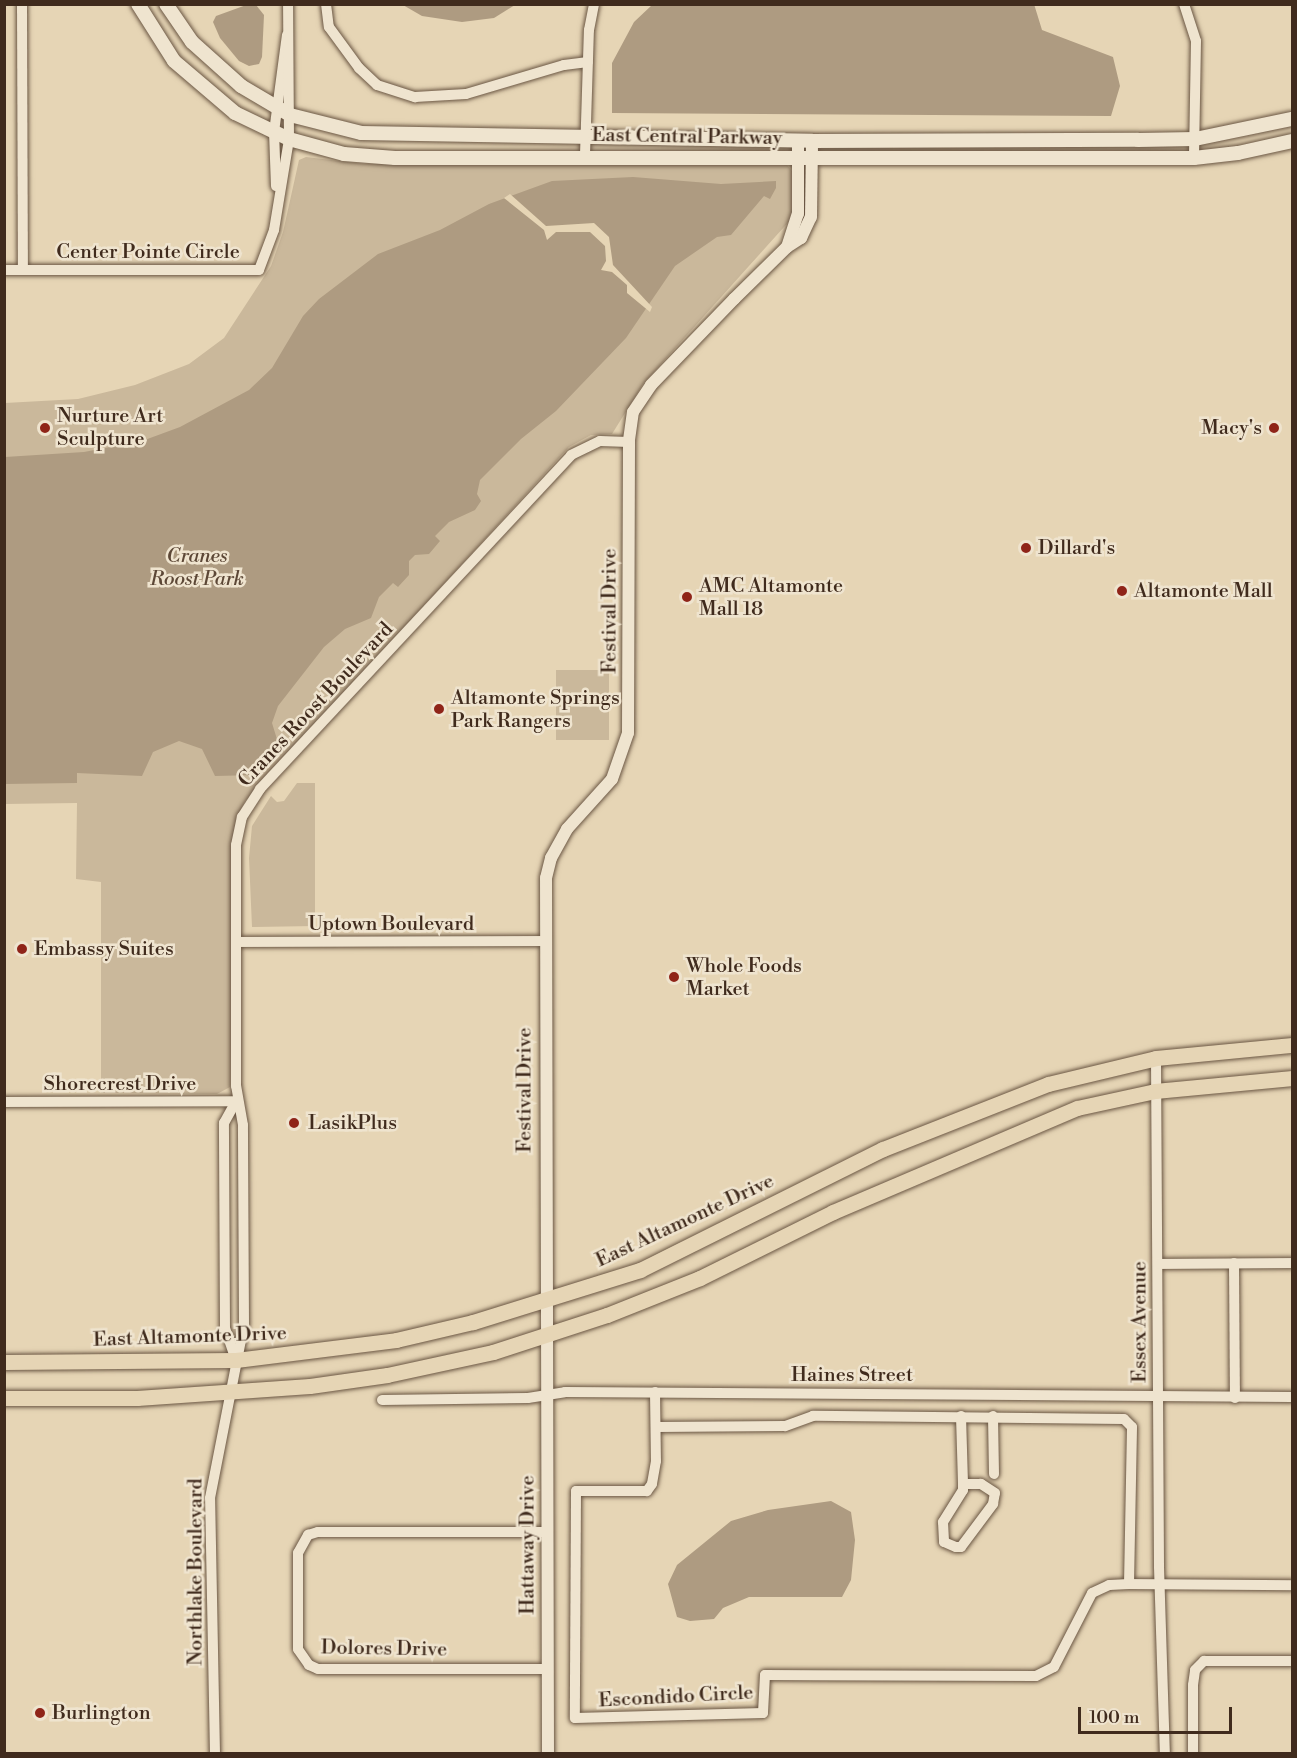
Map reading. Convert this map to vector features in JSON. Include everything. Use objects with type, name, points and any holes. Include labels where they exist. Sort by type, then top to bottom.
[{"type":"main road","name":"East Central Parkway","points":[[138,4],[174,60],[200,85],[235,113],[289,139],[344,154],[395,159],[585,155],[805,158],[1194,158],[1238,153],[1293,141]]},
{"type":"main road","name":"East Central Parkway","points":[[166,4],[214,66],[276,108],[290,115],[362,133],[812,141],[1195,139],[1293,119]]},
{"type":"main road","name":"East Altamonte Drive","points":[[4,1362],[236,1360],[396,1340],[545,1301],[640,1270],[883,1149],[973,1111],[1048,1084],[1156,1058],[1293,1045]]},
{"type":"main road","points":[[4,1398],[232,1393],[387,1375],[546,1336],[700,1278],[833,1212],[1010,1134],[1077,1108],[1155,1091],[1293,1078]]},
{"type":"street","points":[[22,4],[23,270]]},
{"type":"street","points":[[288,4],[288,32]]},
{"type":"street","points":[[326,4],[329,27],[359,68],[377,86],[415,97],[466,94],[543,70],[588,62]]},
{"type":"street","points":[[585,155],[588,62],[594,4]]},
{"type":"street","points":[[1184,4],[1196,41],[1194,158]]},
{"type":"street","name":"Center Pointe Circle","points":[[276,205],[274,132],[282,49],[288,32]]},
{"type":"street","name":"Center Pointe Circle","points":[[4,270],[259,270],[273,230],[289,139],[291,53],[288,32]]},
{"type":"street","name":"Festival Drive","points":[[798,140],[805,158]]},
{"type":"street","name":"Festival Drive","points":[[546,1336],[544,900],[551,858],[567,829],[612,779],[628,733],[629,442],[633,411],[651,385],[787,247],[798,214],[805,158],[812,141]]},
{"type":"street","name":"Cranes Roost Boulevard","points":[[232,1393],[244,1325],[243,1125],[236,1101],[238,831],[260,789],[571,455],[600,441],[629,442]]},
{"type":"street","name":"Uptown Boulevard","points":[[237,942],[544,941]]},
{"type":"street","name":"Essex Avenue","points":[[1156,1058],[1160,1586],[1165,1754]]},
{"type":"street","name":"Cranes Roost Boulevard","points":[[236,1101],[224,1124],[225,1328],[236,1360]]},
{"type":"street","name":"Shorecrest Drive","points":[[4,1102],[236,1101]]},
{"type":"street","points":[[1234,1263],[1234,1398]]},
{"type":"street","points":[[1158,1264],[1293,1263]]},
{"type":"street","name":"Hattaway Drive","points":[[546,1336],[548,1754]]},
{"type":"street","name":"Haines Street","points":[[382,1400],[528,1398],[547,1394],[655,1392],[1158,1398],[1293,1397]]},
{"type":"street","name":"Escondido Circle","points":[[655,1392],[656,1461],[652,1484],[647,1491],[576,1491],[575,1718],[763,1713],[765,1675],[1036,1676],[1054,1667],[1092,1593],[1109,1585],[1293,1585]]},
{"type":"street","name":"Northlake Boulevard","points":[[215,1754],[210,1498],[232,1393]]},
{"type":"street","points":[[656,1427],[785,1426],[813,1416],[1124,1419],[1132,1426],[1129,1584]]},
{"type":"street","points":[[962,1416],[963,1484],[961,1496],[943,1522],[944,1542],[956,1547],[961,1547],[993,1504],[995,1493],[981,1484],[963,1484]]},
{"type":"street","points":[[993,1416],[994,1474]]},
{"type":"street","name":"Dolores Drive","points":[[548,1532],[318,1532],[308,1535],[298,1553],[298,1649],[309,1665],[318,1669],[548,1669]]},
{"type":"street","points":[[1193,1754],[1193,1685],[1196,1670],[1204,1661],[1293,1661]]},
{"type":"green space","name":"Cranes Roost Park","points":[[306,157],[364,164],[787,165],[796,176],[793,217],[643,384],[612,434],[591,435],[569,447],[245,801],[236,819],[230,1087],[217,1094],[101,1093],[101,882],[76,879],[77,803],[5,804],[5,403],[78,399],[135,385],[189,364],[224,338],[271,266],[283,232],[299,160]]},
{"type":"green space","points":[[556,670],[609,670],[609,740],[556,740]]},
{"type":"green space","points":[[297,783],[315,783],[315,926],[252,927],[249,858],[252,826],[271,796],[277,802],[284,801]]},
{"type":"shaded area","points":[[249,4],[256,5],[264,15],[262,57],[259,64],[249,66],[239,61],[220,38],[213,22],[216,16]]},
{"type":"shaded area","points":[[1034,4],[1042,30],[1113,57],[1120,86],[1111,116],[612,113],[612,63],[634,22],[652,5]]},
{"type":"shaded area","points":[[403,5],[515,5],[494,18],[462,22],[422,16]]},
{"type":"shaded area","name":"Cranes Roost Park","points":[[633,177],[721,184],[776,181],[776,188],[770,199],[764,196],[731,235],[717,237],[675,266],[626,338],[556,411],[521,439],[480,480],[477,494],[481,501],[475,510],[449,522],[435,536],[440,541],[429,554],[415,555],[409,561],[409,575],[398,587],[393,583],[379,597],[371,618],[345,629],[324,647],[278,706],[272,723],[280,749],[256,775],[215,776],[202,749],[179,741],[153,752],[142,776],[77,773],[77,783],[5,784],[5,457],[84,452],[142,441],[180,427],[249,390],[272,368],[303,316],[319,299],[378,254],[440,230],[489,204],[552,181]]},
{"type":"shaded area","points":[[831,1501],[851,1512],[855,1540],[851,1580],[842,1597],[749,1597],[723,1608],[714,1619],[690,1621],[677,1617],[668,1584],[677,1565],[731,1521],[768,1510]]},
{"type":"pier","points":[[510,194],[546,226],[594,223],[609,237],[613,265],[652,307],[650,312],[627,293],[627,285],[612,272],[601,270],[606,261],[605,246],[590,232],[556,232],[547,240],[544,230],[504,198]]},
{"type":"place","name":"Nurture Art Sculpture","points":[[45,428]]},
{"type":"place","name":"Macy's","points":[[1274,428]]},
{"type":"place","name":"Dillard's","points":[[1026,548]]},
{"type":"place","name":"Altamonte Mall","points":[[1122,591]]},
{"type":"place","name":"AMC Altamonte Mall 18","points":[[687,597]]},
{"type":"place","name":"Altamonte Springs Park Rangers","points":[[439,709]]},
{"type":"place","name":"Embassy Suites","points":[[22,949]]},
{"type":"place","name":"Whole Foods Market","points":[[674,977]]},
{"type":"place","name":"LasikPlus","points":[[294,1123]]},
{"type":"place","name":"Burlington","points":[[40,1713]]}]
